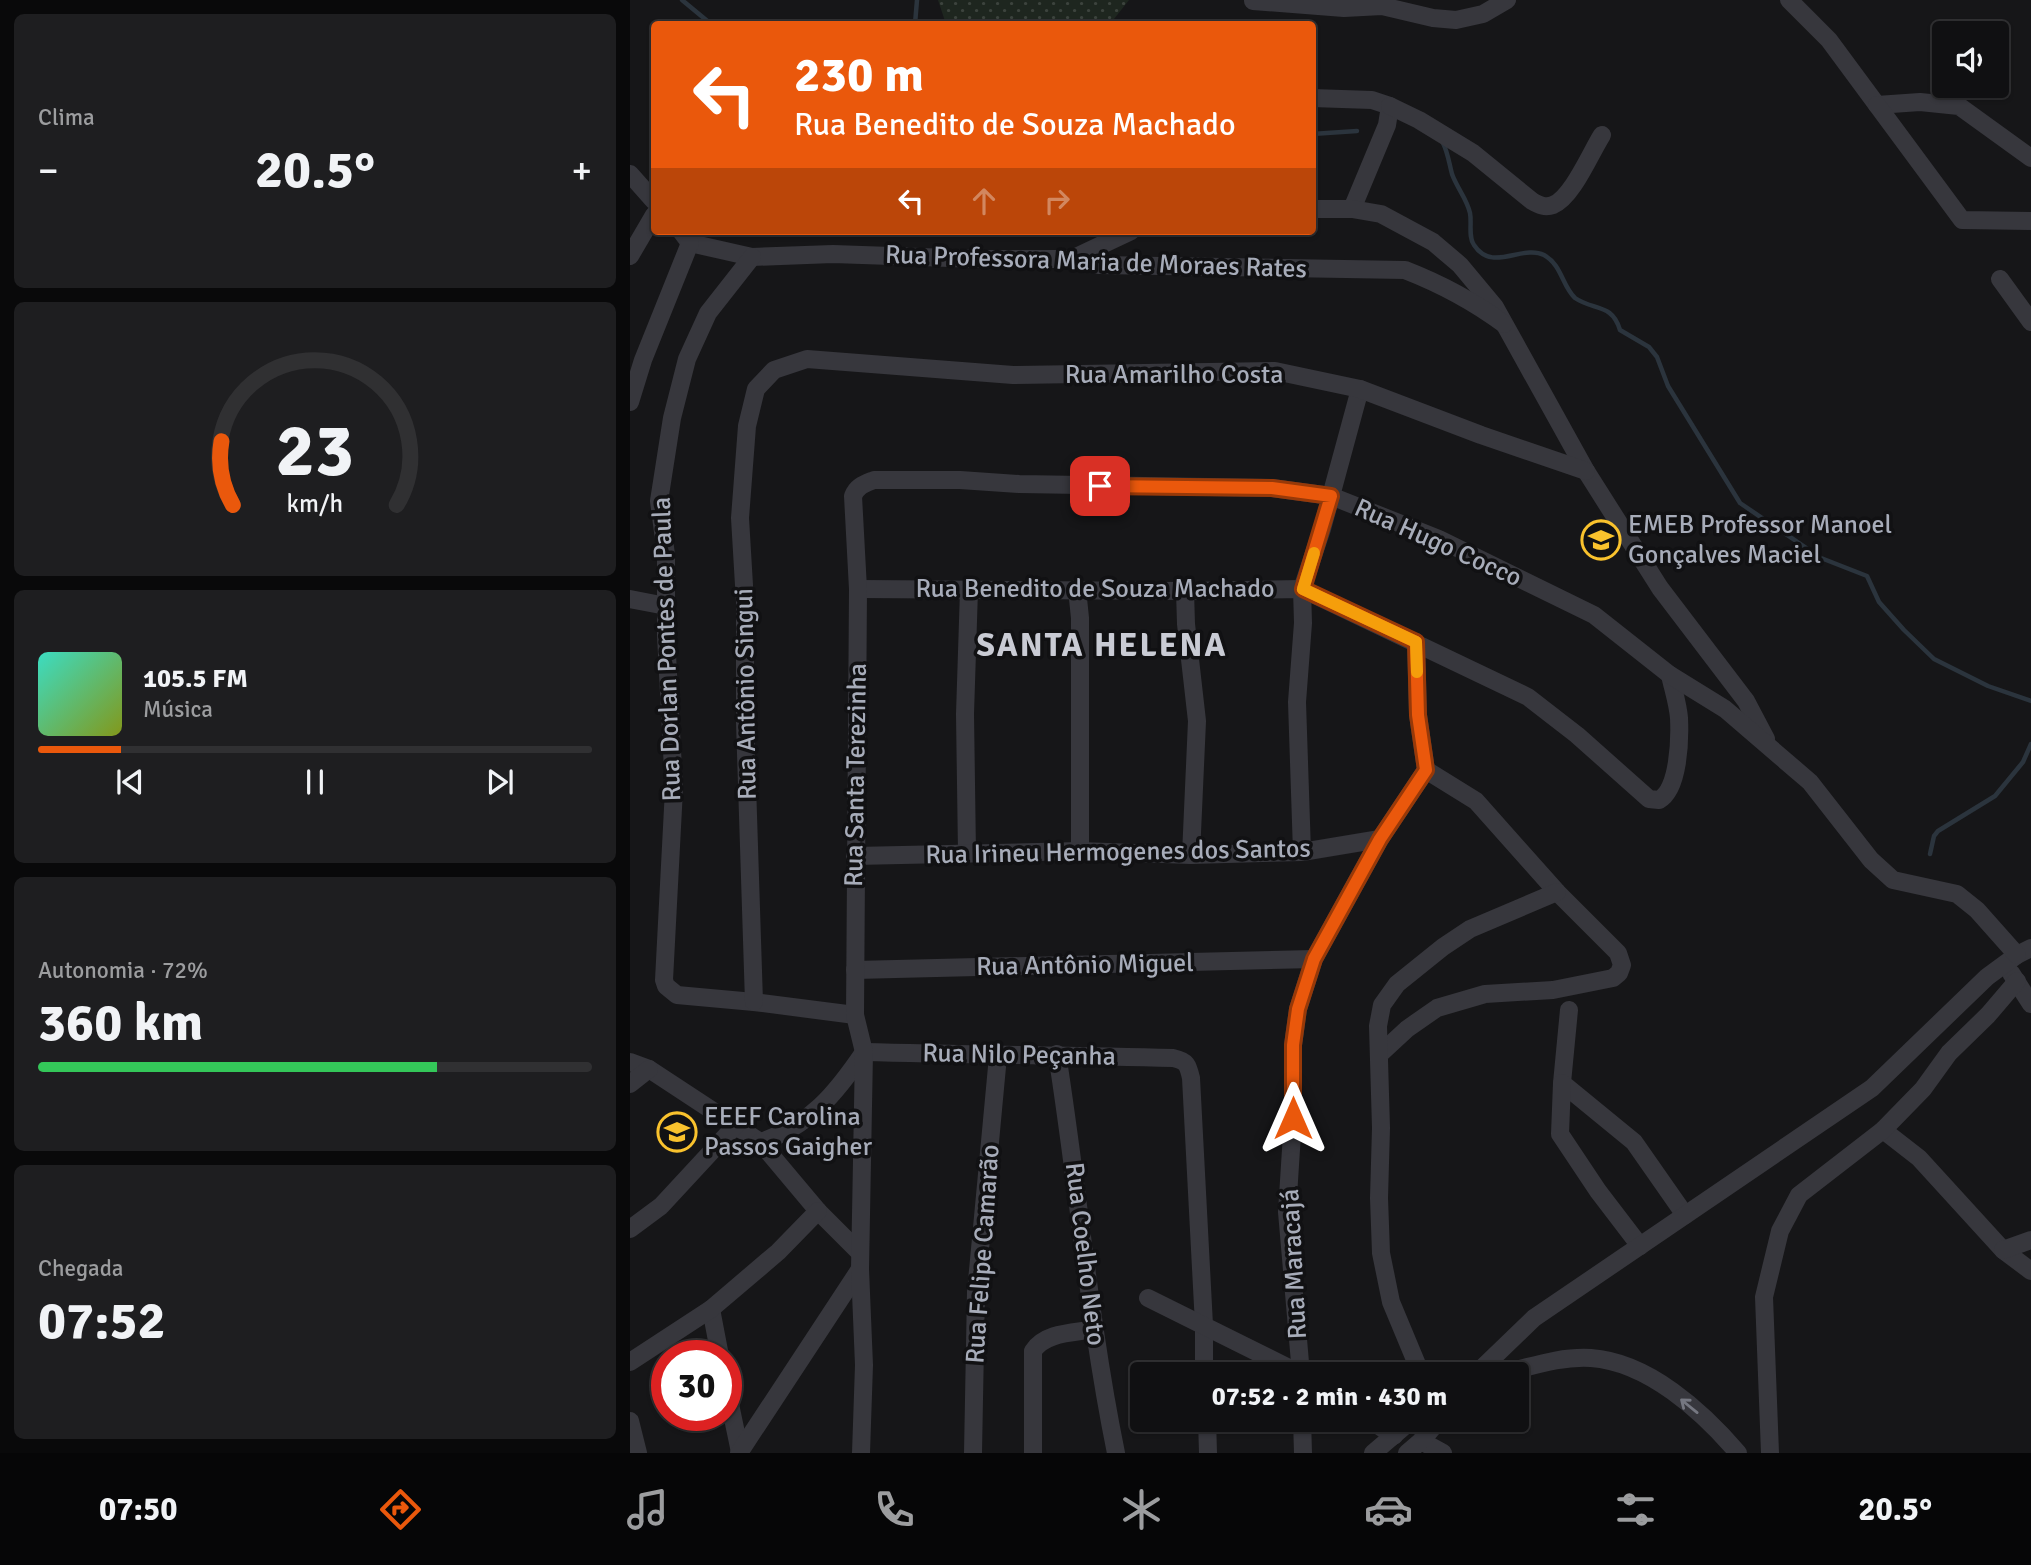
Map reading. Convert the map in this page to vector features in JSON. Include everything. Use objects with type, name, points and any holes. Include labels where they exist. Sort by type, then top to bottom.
[{"type":"street","points":[[1253,1],[1344,8],[1382,6],[1433,18],[1456,20],[1483,14],[1507,0]]},
{"type":"street","points":[[1789,0],[1829,40],[1962,220],[2031,221]]},
{"type":"street","points":[[1316,98],[1373,100],[1390,106],[1419,120],[1473,153],[1532,201],[1543,206],[1555,205],[1569,192],[1602,135]]},
{"type":"street","points":[[1877,105],[1920,102],[1959,106],[2031,158]]},
{"type":"street","points":[[1352,209],[1387,125],[1390,106]]},
{"type":"street","points":[[630,174],[651,198]]},
{"type":"street","points":[[1316,209],[1352,209],[1381,214],[1433,242],[1460,265],[1495,307],[1586,471],[1660,588],[1746,701],[1770,748]]},
{"type":"street","points":[[630,256],[651,220]]},
{"type":"street","points":[[1072,259],[1123,235]]},
{"type":"street","points":[[630,402],[685,237]]},
{"type":"street","name":"Rua Professora Maria de Moraes Rates","points":[[685,237],[752,257],[833,254],[1072,259],[1099,265],[1405,270],[1444,285],[1504,324]]},
{"type":"street","name":"Rua Dorlan Pontes de Paula","points":[[752,257],[708,313],[687,359],[671,418],[659,501],[666,555],[674,789],[664,980],[666,986],[677,995],[754,1002]]},
{"type":"street","points":[[2000,279],[2031,322]]},
{"type":"street","name":"Rua Amarilho Costa","points":[[756,389],[774,370],[807,359],[1013,374],[1275,371],[1360,389],[1586,471]]},
{"type":"street","name":"Rua Antônio Singui","points":[[754,1002],[745,722],[745,601],[740,518],[747,426],[756,389]]},
{"type":"street","points":[[1303,852],[1297,702],[1303,589],[1360,389]]},
{"type":"street","name":"Rua Hugo Cocco","points":[[853,496],[856,489],[874,480],[1272,488],[1331,496],[1439,539],[1594,615],[1670,675],[1726,709],[1810,782],[1871,860],[1894,880],[1957,894],[1977,910],[2018,955],[2017,981],[2031,1004]]},
{"type":"street","name":"Rua Santa Terezinha","points":[[853,496],[858,589],[855,1015],[864,1052],[860,1261],[864,1365],[861,1453]]},
{"type":"street","name":"Rua Benedito de Souza Machado","points":[[858,589],[1303,589],[1528,697],[1577,735],[1649,799],[1659,800],[1670,790],[1677,759],[1679,716],[1670,675]]},
{"type":"street","points":[[1077,589],[1080,618],[1080,851]]},
{"type":"street","points":[[967,853],[965,714],[969,590]]},
{"type":"street","points":[[1185,591],[1197,721],[1191,855]]},
{"type":"street","points":[[630,598],[666,606]]},
{"type":"street","points":[[1380,1054],[1407,1029],[1437,1008],[1485,994],[1553,990],[1613,978],[1622,965],[1618,953],[1558,892],[1476,801],[1426,770],[1418,715],[1416,642]]},
{"type":"street","name":"Rua Maracajá","points":[[1300,1362],[1287,1212],[1293,1118],[1293,1045],[1298,1009],[1314,959],[1380,839],[1426,770]]},
{"type":"street","name":"Rua Irineu Hermogenes dos Santos","points":[[855,856],[1080,851],[1191,855],[1303,852],[1380,839]]},
{"type":"street","points":[[1415,1362],[1391,1302],[1381,1253],[1378,1198],[1378,1026],[1382,1005],[1398,984],[1470,929],[1558,892]]},
{"type":"street","points":[[1489,1362],[1534,1318],[1872,1088],[1987,977],[2018,955]]},
{"type":"street","name":"Rua Antônio Miguel","points":[[855,970],[1314,959]]},
{"type":"street","points":[[1770,1453],[1764,1297],[1780,1231],[1799,1195],[1884,1130],[1923,1090],[1949,1053],[1988,1015],[2017,981]]},
{"type":"street","points":[[754,1002],[855,1015]]},
{"type":"street","points":[[1569,1010],[1560,1134],[1598,1191],[1640,1246]]},
{"type":"street","points":[[760,1142],[781,1136],[813,1114],[838,1090],[864,1052]]},
{"type":"street","name":"Rua Nilo Peçanha","points":[[864,1052],[998,1056],[1057,1054],[1184,1060],[1191,1078],[1204,1325]]},
{"type":"street","name":"Rua Coelho Neto","points":[[1057,1054],[1101,1379],[1116,1453]]},
{"type":"street","name":"Rua Felipe Camarão","points":[[973,1453],[976,1292],[998,1056]]},
{"type":"street","points":[[630,1062],[649,1069],[760,1142],[860,1261],[739,1452]]},
{"type":"street","points":[[630,1084],[649,1069]]},
{"type":"street","points":[[1562,1083],[1634,1142],[1685,1215]]},
{"type":"street","points":[[630,1230],[661,1206],[736,1125]]},
{"type":"street","points":[[1884,1130],[1919,1158],[2003,1250],[2031,1271]]},
{"type":"street","points":[[630,1362],[711,1309],[778,1252],[818,1211]]},
{"type":"street","points":[[2003,1250],[2031,1240]]},
{"type":"street","points":[[1148,1298],[1277,1362]]},
{"type":"street","points":[[711,1309],[717,1340]]},
{"type":"street","points":[[1204,1325],[1204,1362]]},
{"type":"street","points":[[1033,1453],[1033,1351],[1039,1342],[1048,1338],[1095,1329]]},
{"type":"street","points":[[1506,1346],[1540,1363]]},
{"type":"street","points":[[1529,1366],[1588,1358],[1608,1360],[1635,1370],[1664,1387],[1709,1422],[1738,1453]]},
{"type":"street","points":[[630,1421],[638,1453]]},
{"type":"street","points":[[735,1431],[739,1452]]},
{"type":"street","points":[[1207,1432],[1208,1453]]},
{"type":"street","points":[[1302,1432],[1303,1453]]},
{"type":"street","points":[[1388,1432],[1394,1436]]},
{"type":"street","points":[[1373,1453],[1398,1432]]},
{"type":"street","points":[[1407,1453],[1429,1432]]},
{"type":"street","points":[[1421,1441],[1443,1453]]},
{"type":"shaded area","points":[[938,0],[1129,0],[1112,21],[945,21]]},
{"type":"waterway","points":[[682,0],[707,21]]},
{"type":"waterway","points":[[915,21],[917,0]]},
{"type":"waterway","points":[[1316,134],[1357,131]]},
{"type":"waterway","points":[[1443,143],[1452,174],[1469,208],[1474,245],[1489,257],[1526,253],[1544,255],[1555,264],[1575,298],[1607,311],[1617,321],[1620,330],[1649,347],[1657,357],[1668,386],[1740,503],[1821,558],[1867,576],[1879,602],[1934,659],[1988,686],[2031,701]]},
{"type":"waterway","points":[[1930,854],[1934,836],[1938,831],[1995,796],[2023,762],[2031,744]]},
{"type":"slow traffic","points":[[1314,553],[1303,589],[1416,642],[1417,672]]},
{"type":"place","name":"EMEB Professor Manoel Gonçalves Maciel","points":[[1601,540]]},
{"type":"place","name":"EEEF Carolina Passos Gaigher","points":[[677,1132]]},
{"type":"district","name":"SANTA HELENA","points":[[1102,645]]},
{"type":"route","points":[[1100,486],[1272,488],[1331,496],[1303,589],[1416,642],[1418,715],[1426,770],[1380,839],[1314,959],[1298,1009],[1293,1045],[1293,1118]]}]
